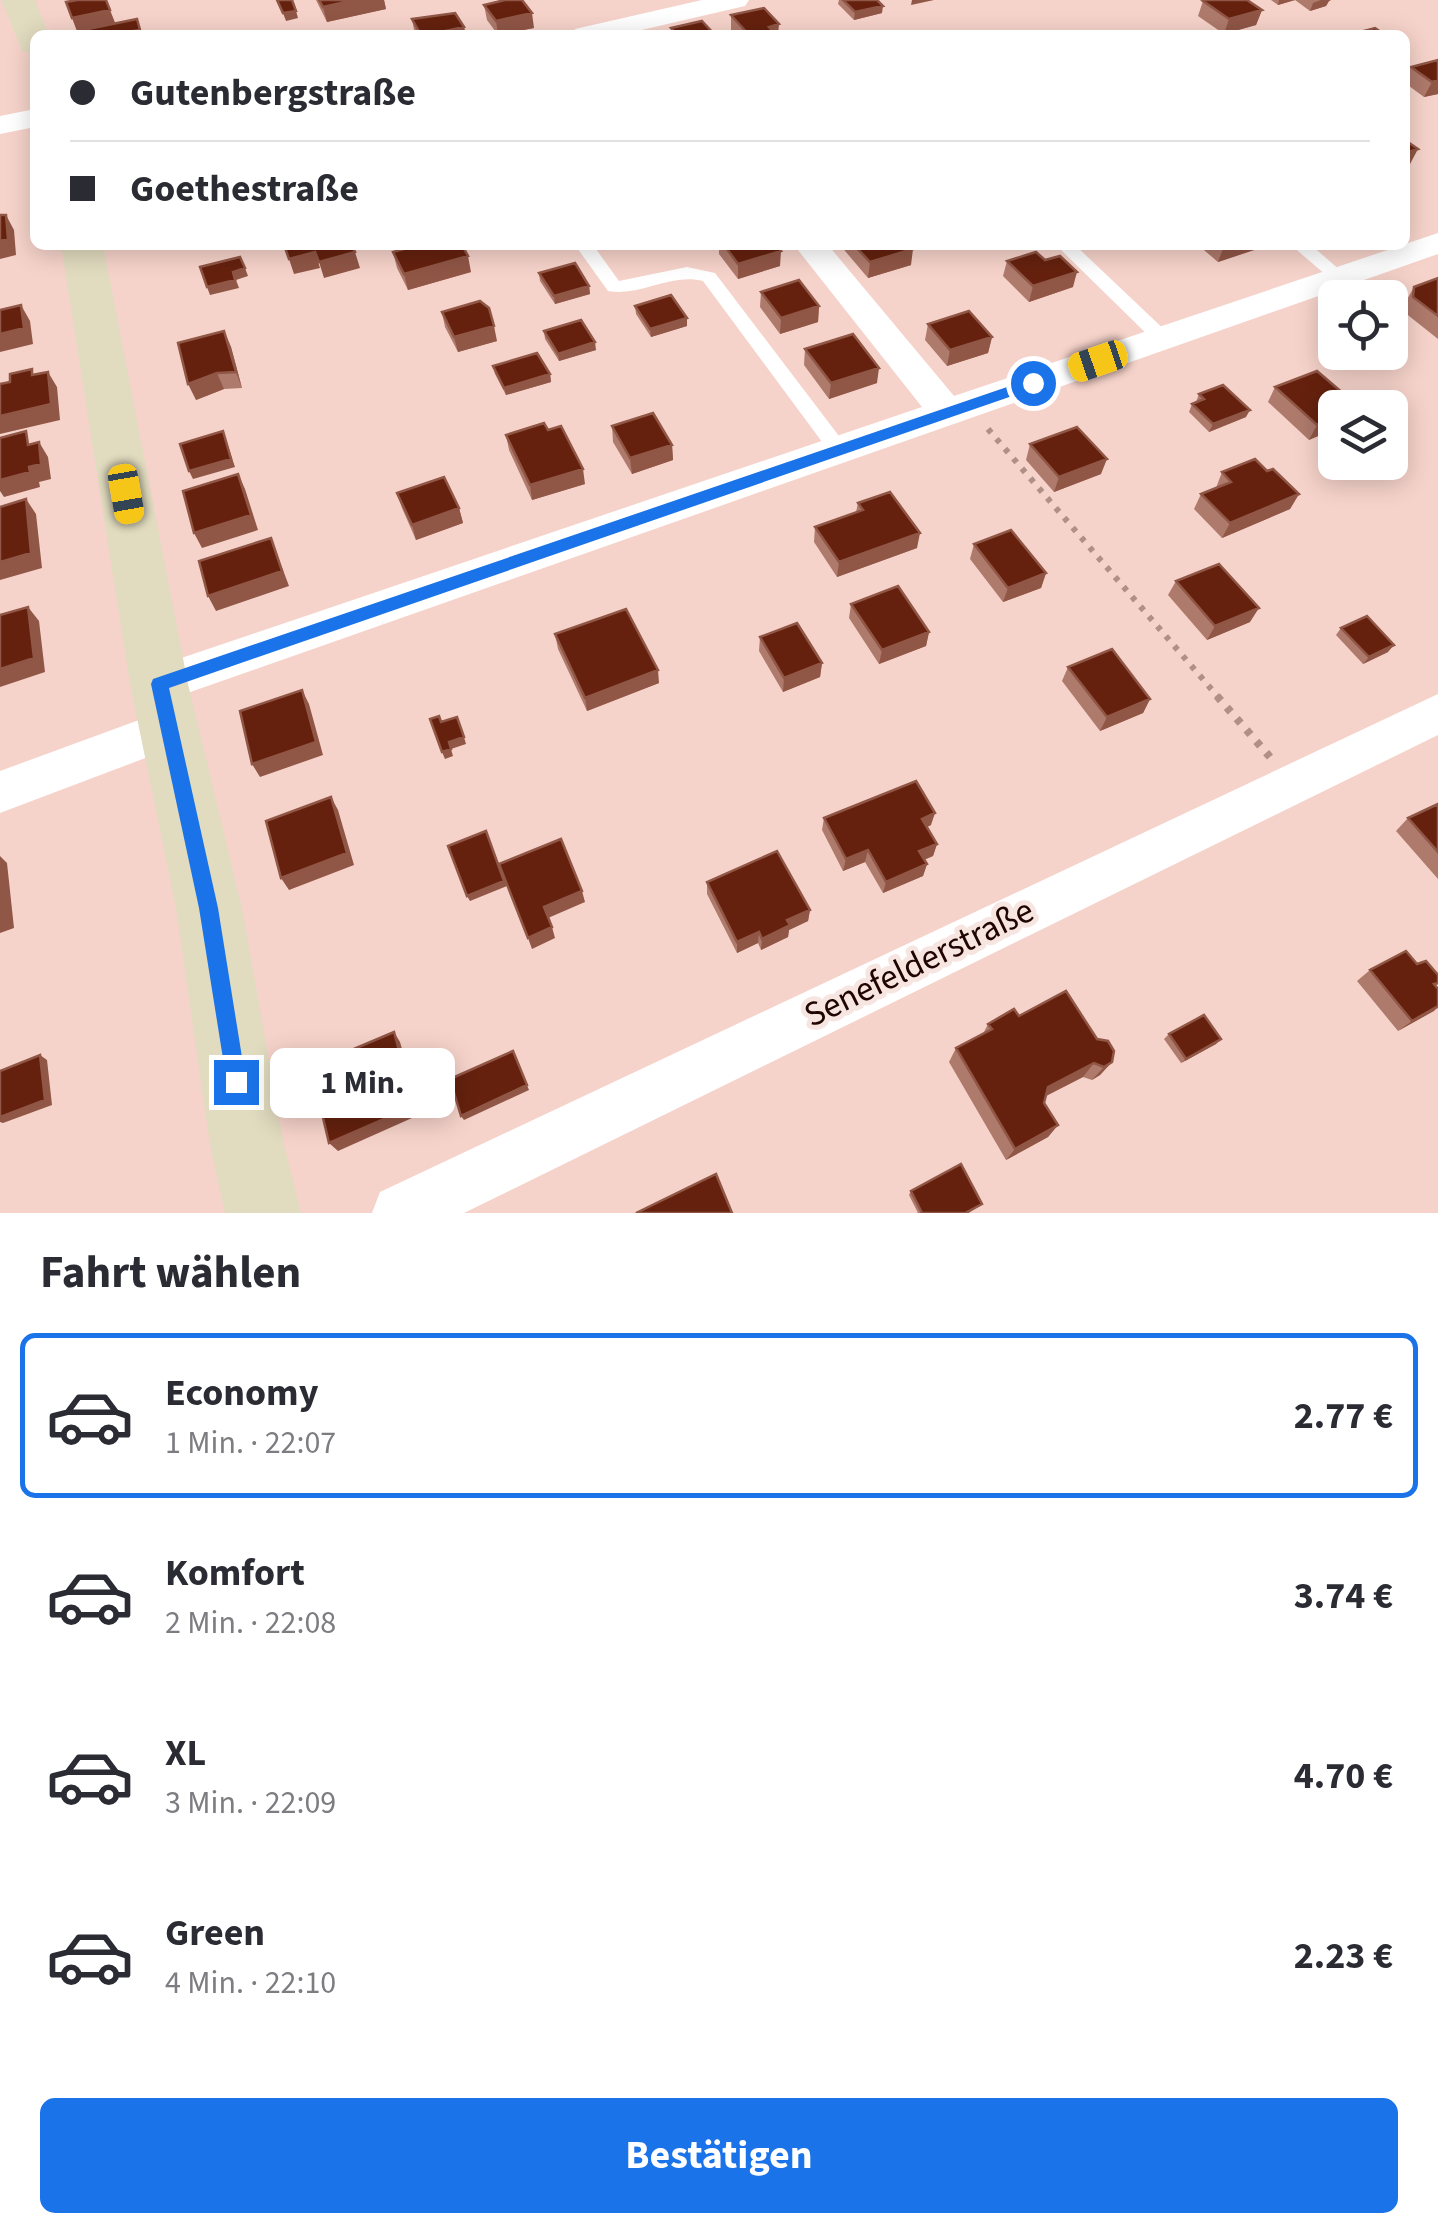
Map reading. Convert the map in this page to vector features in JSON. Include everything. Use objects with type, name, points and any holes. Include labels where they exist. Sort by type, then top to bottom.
[{"type":"street","points":[[18,0],[30,30]]},
{"type":"street","points":[[634,30],[736,0]]},
{"type":"street","points":[[0,125],[30,119]]},
{"type":"street","points":[[0,792],[164,706],[838,449],[1438,243]]},
{"type":"street","points":[[83,250],[164,706],[208,908],[244,1127],[263,1213]]},
{"type":"street","points":[[815,250],[958,409]]},
{"type":"street","name":"Senefelderstraße","points":[[401,1213],[1438,713]]},
{"type":"lane","points":[[588,250],[614,287],[631,288],[688,273],[709,277],[838,449]]},
{"type":"lane","points":[[1070,250],[1163,339]]},
{"type":"lane","points":[[1306,250],[1340,277]]},
{"type":"path","points":[[958,409],[1292,783]]},
{"type":"building","points":[[106,0],[110,10],[72,18],[66,2]]},
{"type":"building","points":[[277,0],[292,0],[296,11],[283,13]]},
{"type":"building","points":[[319,0],[354,0],[323,7]]},
{"type":"building","points":[[522,0],[532,13],[496,21],[484,5]]},
{"type":"building","points":[[843,0],[877,0],[883,6],[855,12]]},
{"type":"building","points":[[1247,0],[1262,10],[1229,19],[1203,1]]},
{"type":"building","points":[[764,8],[779,24],[769,27],[772,30],[744,30],[731,15]]},
{"type":"building","points":[[455,13],[464,27],[418,30],[412,19]]},
{"type":"building","points":[[137,19],[140,30],[83,30]]},
{"type":"building","points":[[702,21],[710,30],[673,30]]},
{"type":"building","points":[[1438,60],[1438,80],[1432,82],[1411,67]]},
{"type":"building","points":[[0,215],[6,215],[8,239],[0,241]]},
{"type":"building","points":[[286,250],[355,252],[319,262],[315,252],[289,259]]},
{"type":"building","points":[[465,250],[468,256],[404,274],[393,252]]},
{"type":"building","points":[[728,250],[781,251],[738,264]]},
{"type":"building","points":[[859,250],[910,250],[870,262]]},
{"type":"building","points":[[1036,252],[1045,260],[1060,256],[1077,272],[1033,286],[1007,261]]},
{"type":"building","points":[[240,257],[245,268],[233,272],[235,280],[207,287],[200,267]]},
{"type":"building","points":[[575,263],[589,286],[554,296],[539,273]]},
{"type":"building","points":[[1438,278],[1438,316],[1413,297],[1414,287]]},
{"type":"building","points":[[799,280],[819,306],[781,318],[761,292]]},
{"type":"building","points":[[671,295],[687,318],[650,329],[635,306]]},
{"type":"building","points":[[480,301],[489,308],[494,326],[454,337],[442,312]]},
{"type":"building","points":[[21,305],[24,328],[0,334],[0,310]]},
{"type":"building","points":[[969,311],[992,337],[950,350],[928,324]]},
{"type":"building","points":[[581,320],[595,342],[558,354],[544,331]]},
{"type":"building","points":[[224,331],[236,372],[217,373],[188,384],[178,343]]},
{"type":"building","points":[[853,334],[879,368],[831,383],[805,349]]},
{"type":"building","points":[[537,353],[550,374],[504,388],[493,366]]},
{"type":"building","points":[[32,369],[32,375],[48,372],[51,404],[0,416],[0,384],[10,382],[10,374]]},
{"type":"building","points":[[1317,371],[1339,390],[1318,390],[1317,425],[1275,387]]},
{"type":"building","points":[[1223,385],[1250,410],[1213,424],[1192,404],[1204,399],[1199,394]]},
{"type":"building","points":[[653,413],[672,445],[630,458],[612,426]]},
{"type":"building","points":[[544,423],[548,430],[561,426],[583,469],[530,485],[506,435]]},
{"type":"building","points":[[1077,427],[1107,459],[1059,477],[1030,444]]},
{"type":"building","points":[[26,431],[28,445],[39,442],[41,464],[29,467],[30,472],[0,480],[0,438]]},
{"type":"building","points":[[223,431],[231,459],[189,471],[180,444]]},
{"type":"building","points":[[1255,459],[1267,471],[1273,469],[1299,494],[1230,523],[1201,494],[1231,482],[1222,472]]},
{"type":"building","points":[[238,474],[251,515],[194,533],[183,491]]},
{"type":"building","points":[[444,477],[459,508],[412,525],[397,493]]},
{"type":"building","points":[[890,492],[920,533],[839,562],[815,527],[863,510],[858,503]]},
{"type":"building","points":[[26,499],[31,553],[0,562],[0,507]]},
{"type":"building","points":[[1011,530],[1046,573],[1008,588],[974,544]]},
{"type":"building","points":[[271,538],[282,571],[208,596],[199,561]]},
{"type":"building","points":[[1219,564],[1259,608],[1215,626],[1176,581]]},
{"type":"building","points":[[898,586],[929,632],[882,650],[851,604]]},
{"type":"building","points":[[28,607],[34,658],[0,669],[0,615]]},
{"type":"building","points":[[626,609],[658,670],[585,698],[555,634]]},
{"type":"building","points":[[1367,616],[1394,645],[1369,657],[1341,628]]},
{"type":"building","points":[[797,623],[822,663],[784,678],[760,637]]},
{"type":"building","points":[[1112,649],[1150,699],[1107,717],[1068,667]]},
{"type":"building","points":[[302,690],[316,742],[252,764],[240,711]]},
{"type":"building","points":[[439,716],[441,722],[457,717],[464,737],[449,742],[451,749],[442,752],[430,719]]},
{"type":"building","points":[[916,781],[935,813],[922,819],[937,844],[919,851],[927,864],[886,882],[868,850],[846,859],[824,818]]},
{"type":"building","points":[[331,797],[347,853],[281,878],[266,821]]},
{"type":"building","points":[[1438,804],[1438,852],[1408,818]]},
{"type":"building","points":[[486,831],[504,881],[467,896],[448,846]]},
{"type":"building","points":[[561,839],[582,891],[544,907],[552,927],[528,938],[499,864]]},
{"type":"building","points":[[777,851],[810,910],[787,920],[790,925],[762,939],[759,932],[737,942],[707,882]]},
{"type":"building","points":[[1406,951],[1417,964],[1426,961],[1438,975],[1438,983],[1434,984],[1438,989],[1438,1006],[1412,1021],[1370,970]]},
{"type":"building","points":[[1066,991],[1097,1039],[1108,1041],[1114,1051],[1112,1062],[1104,1067],[1094,1063],[1048,1087],[1044,1103],[1058,1125],[1015,1149],[956,1048],[992,1029],[988,1024],[1014,1009],[1019,1016]]},
{"type":"building","points":[[1204,1015],[1221,1039],[1186,1059],[1169,1034]]},
{"type":"building","points":[[394,1032],[414,1106],[329,1143],[311,1067]]},
{"type":"building","points":[[513,1051],[527,1085],[461,1116],[450,1079]]},
{"type":"building","points":[[40,1055],[45,1100],[0,1117],[0,1071]]},
{"type":"building","points":[[961,1164],[982,1204],[965,1213],[922,1213],[911,1191]]},
{"type":"building","points":[[716,1174],[732,1213],[636,1213]]},
{"type":"route","points":[[236,1082],[208,908],[159,684],[1033,383]]}]
